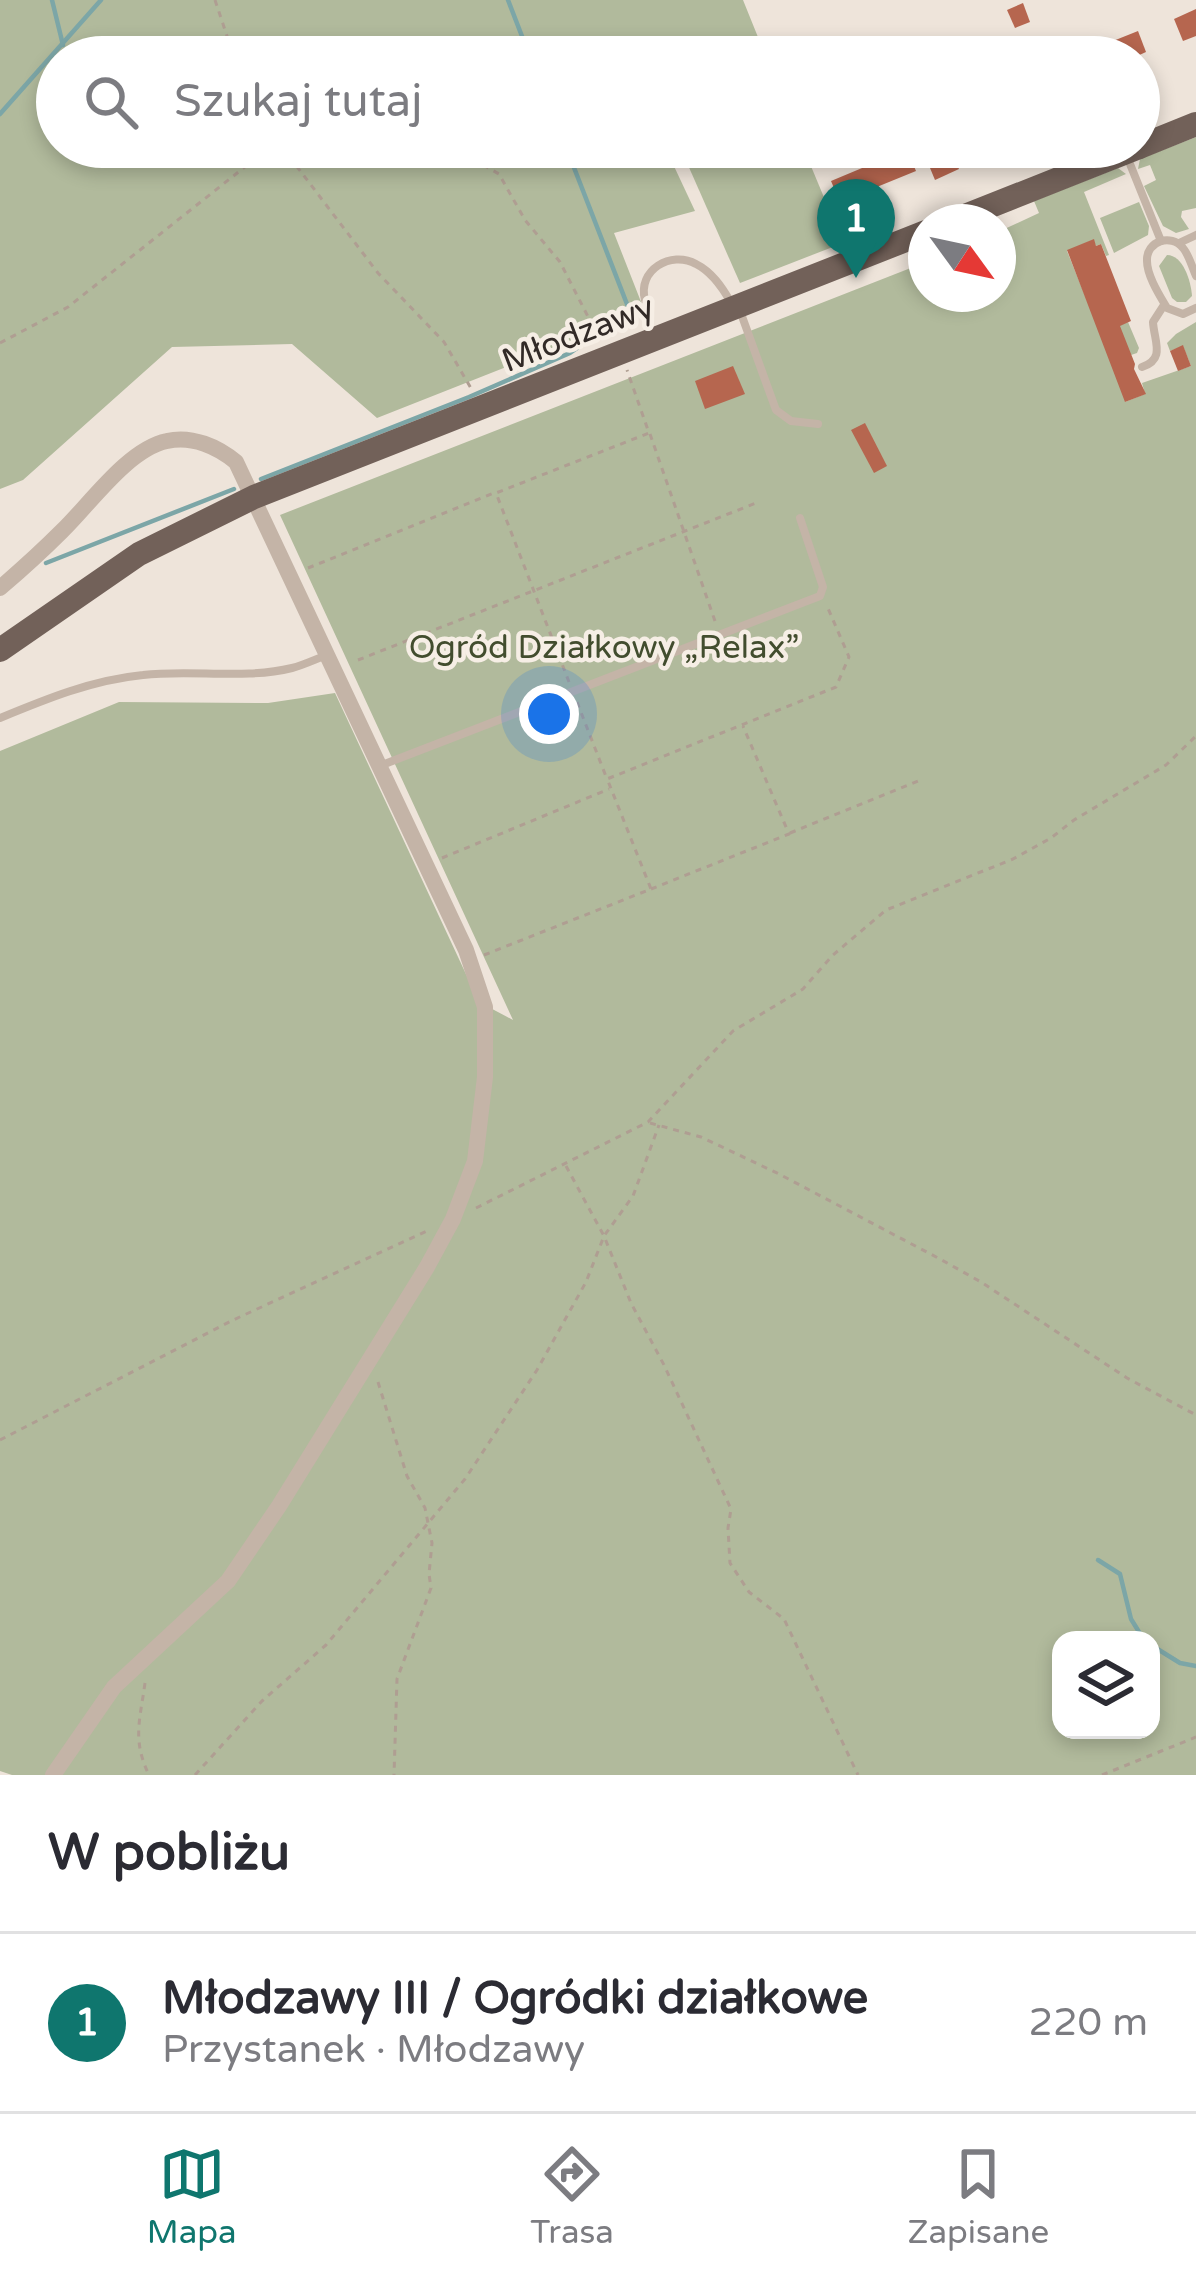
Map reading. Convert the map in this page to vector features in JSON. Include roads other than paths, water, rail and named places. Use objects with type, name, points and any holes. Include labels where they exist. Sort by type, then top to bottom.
[{"type":"main road","points":[[1160,139],[1196,124]]},
{"type":"main road","points":[[995,204],[1086,168]]},
{"type":"main road","name":"Młodzawy","points":[[3,647],[139,554],[254,497],[483,406],[611,348],[736,307],[908,239]]},
{"type":"street","points":[[0,588],[139,453],[167,440],[194,440],[224,452],[242,472],[328,654],[466,950],[484,1007],[485,1077],[475,1161],[453,1219],[427,1267],[229,1581],[114,1688],[53,1775]]},
{"type":"lane","points":[[1140,168],[1161,241]]},
{"type":"lane","points":[[1179,243],[1196,235]]},
{"type":"lane","points":[[1196,276],[1179,243],[1161,241],[1153,246],[1147,258],[1164,305],[1179,314],[1196,308]]},
{"type":"lane","points":[[645,300],[642,289],[650,271],[660,264],[691,260],[704,268],[736,307],[776,410],[791,422],[818,424]]},
{"type":"lane","points":[[1142,367],[1156,358],[1153,322],[1164,305]]},
{"type":"lane","points":[[380,766],[822,594],[824,586],[800,518]]},
{"type":"lane","points":[[0,718],[116,677],[273,671],[328,654]]},
{"type":"waterway","points":[[52,0],[61,36]]},
{"type":"waterway","points":[[69,36],[101,0]]},
{"type":"waterway","points":[[508,0],[522,36]]},
{"type":"waterway","points":[[0,114],[36,73]]},
{"type":"waterway","points":[[261,479],[570,353],[632,317],[574,168]]},
{"type":"waterway","points":[[46,563],[234,489]]},
{"type":"waterway","points":[[1098,1560],[1120,1574],[1138,1631]]},
{"type":"waterway","points":[[1160,1651],[1196,1666]]},
{"type":"place","name":"Młodzawy III / Ogródki działkowe","points":[[856,278]]},
{"type":"park label","name":"Ogród Działkowy „Relax”","points":[[604,647]]}]
